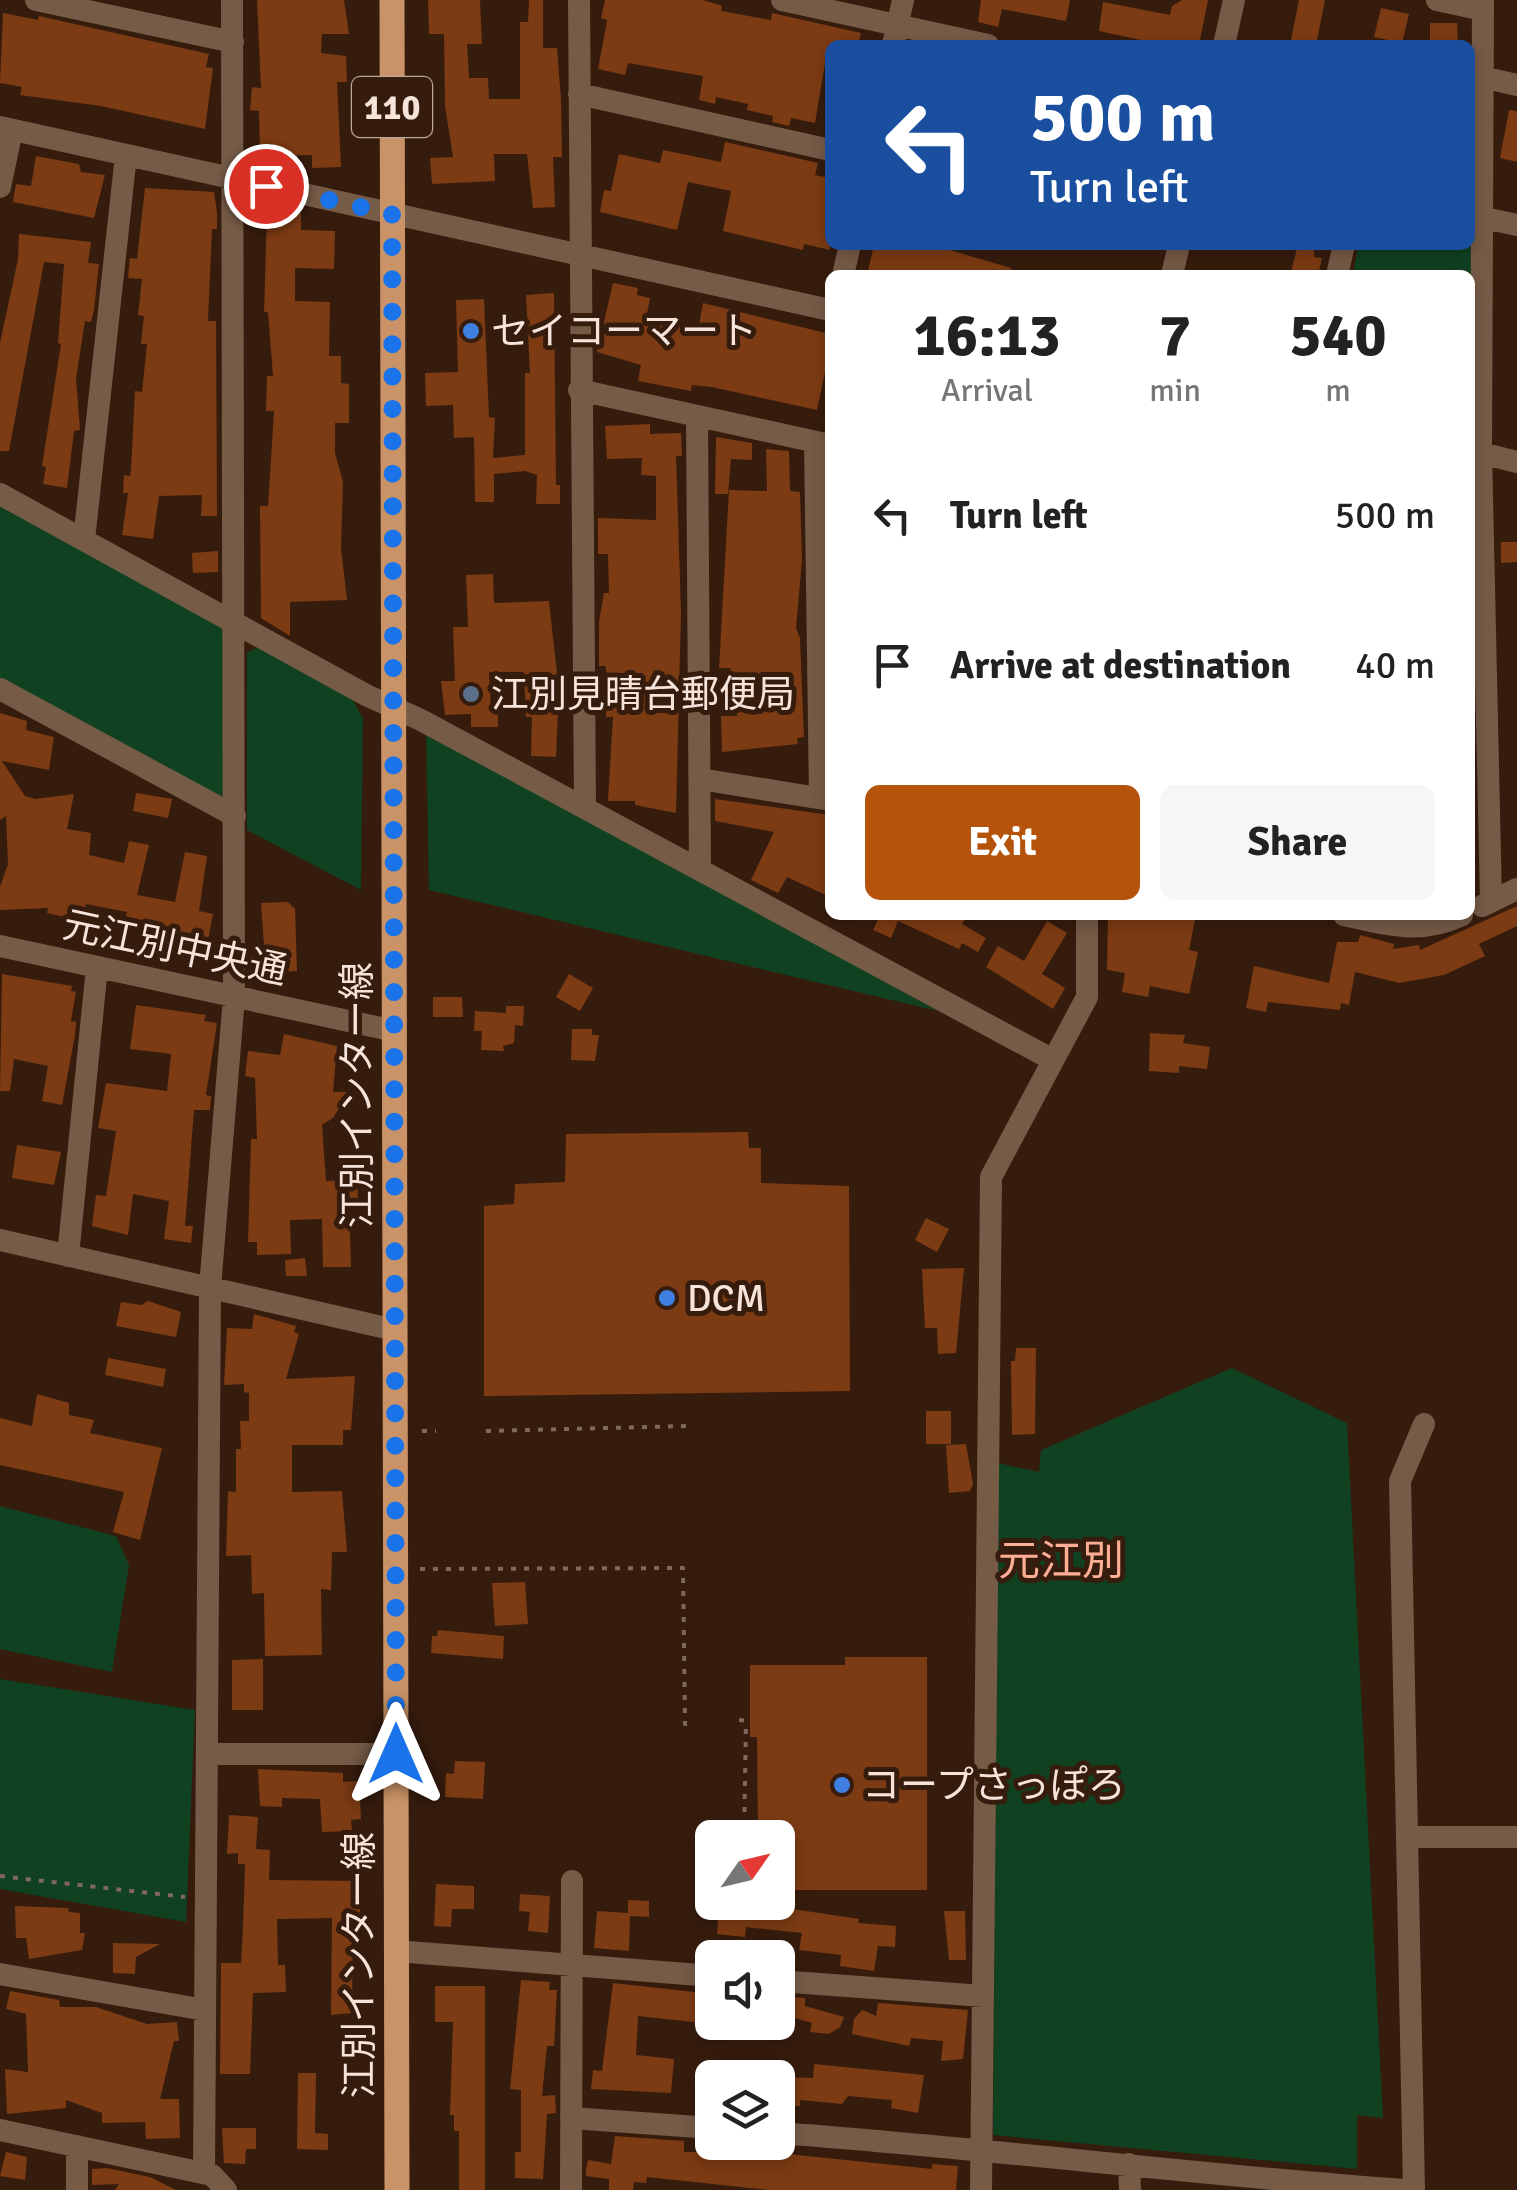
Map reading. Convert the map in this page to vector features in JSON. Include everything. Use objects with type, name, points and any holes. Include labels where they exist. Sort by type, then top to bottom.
[{"type":"main road","name":"江別インター線","points":[[392,0],[397,2190]]},
{"type":"street","points":[[36,0],[233,42]]},
{"type":"street","points":[[204,2173],[210,1288],[234,996],[237,624],[232,0]]},
{"type":"street","points":[[580,0],[578,255],[585,808]]},
{"type":"street","points":[[782,0],[896,35],[942,40]]},
{"type":"street","points":[[896,35],[903,0]]},
{"type":"street","points":[[1225,40],[1234,0]]},
{"type":"street","points":[[1437,0],[1482,5],[1482,77],[1476,129],[1480,217],[1475,451],[1481,906],[1517,889]]},
{"type":"street","points":[[1482,77],[1517,85]]},
{"type":"street","points":[[579,94],[825,149]]},
{"type":"street","points":[[0,187],[6,128],[825,309]]},
{"type":"street","points":[[84,540],[126,155]]},
{"type":"street","points":[[1480,217],[1517,225]]},
{"type":"street","points":[[579,390],[822,444],[825,798],[700,778]]},
{"type":"street","points":[[697,416],[700,870]]},
{"type":"street","points":[[1475,451],[1517,462]]},
{"type":"street","points":[[0,494],[1053,1060]]},
{"type":"street","points":[[0,688],[236,816]]},
{"type":"street","points":[[981,2190],[991,1178],[1087,997],[1087,920]]},
{"type":"street","points":[[1366,920],[1411,930],[1451,920]]},
{"type":"street","name":"元江別中央通","points":[[0,946],[394,1031]]},
{"type":"street","points":[[68,1256],[97,967]]},
{"type":"street","points":[[0,1240],[395,1330]]},
{"type":"street","points":[[1414,2190],[1400,1481],[1424,1424]]},
{"type":"street","points":[[206,1754],[396,1754]]},
{"type":"street","points":[[1407,1837],[1517,1838]]},
{"type":"street","points":[[571,2190],[572,1881]]},
{"type":"street","points":[[396,1951],[695,1975]]},
{"type":"street","points":[[0,1974],[205,2010]]},
{"type":"street","points":[[795,1982],[983,1996]]},
{"type":"street","points":[[571,2118],[695,2127]]},
{"type":"street","points":[[0,2130],[212,2175],[226,2190]]},
{"type":"street","points":[[795,2134],[981,2147],[1264,2185],[1404,2190]]},
{"type":"street","points":[[77,2146],[78,2190]]},
{"type":"street","points":[[1129,2164],[1130,2190]]},
{"type":"path","points":[[486,1431],[688,1426]]},
{"type":"path","points":[[422,1431],[436,1431]]},
{"type":"path","points":[[420,1569],[683,1568],[684,1724],[690,1724]]},
{"type":"path","points":[[744,1820],[745,1721]]},
{"type":"path","points":[[0,1876],[194,1898]]},
{"type":"green space","points":[[1357,250],[1471,250],[1471,270],[1354,270]]},
{"type":"green space","points":[[0,503],[226,627],[228,793],[222,799],[0,681]]},
{"type":"green space","points":[[260,646],[352,699],[363,718],[361,890],[247,830],[247,653]]},
{"type":"green space","points":[[426,729],[938,1011],[429,890]]},
{"type":"green space","points":[[1232,1368],[1347,1423],[1383,2118],[1357,2115],[1357,2169],[993,2135],[998,1463],[1039,1472],[1041,1450]]},
{"type":"green space","points":[[0,1506],[116,1536],[129,1565],[112,1672],[0,1649]]},
{"type":"green space","points":[[0,1679],[195,1710],[186,1922],[0,1889]]},
{"type":"building","points":[[257,0],[344,0],[349,34],[322,34],[321,53],[346,56],[347,82],[337,82],[341,167],[312,168],[312,155],[260,156],[259,111],[250,110],[252,87],[261,88]]},
{"type":"building","points":[[428,0],[480,0],[482,44],[467,44],[469,78],[488,78],[489,99],[520,99],[520,22],[528,22],[529,0],[543,0],[543,48],[557,48],[561,100],[562,157],[553,157],[555,207],[533,208],[527,154],[494,154],[495,181],[432,184],[430,158],[453,157],[445,106],[444,34],[429,34]]},
{"type":"building","points":[[605,0],[703,0],[722,6],[721,11],[771,20],[772,13],[861,33],[859,40],[825,40],[815,123],[791,118],[789,126],[772,122],[773,116],[747,110],[748,104],[716,97],[715,104],[699,100],[703,76],[628,63],[625,75],[598,69],[607,20],[601,18]]},
{"type":"building","points":[[981,0],[1070,0],[1066,21],[1002,9],[998,27],[978,22]]},
{"type":"building","points":[[1182,0],[1208,0],[1200,40],[1141,40],[1099,31],[1103,2],[1170,15],[1172,6]]},
{"type":"building","points":[[1299,0],[1325,0],[1317,40],[1291,40]]},
{"type":"building","points":[[1381,8],[1409,14],[1403,40],[1374,37]]},
{"type":"building","points":[[3,13],[38,20],[39,16],[209,54],[206,67],[213,68],[205,129],[101,106],[20,95],[22,87],[0,83]]},
{"type":"building","points":[[1430,23],[1457,23],[1458,40],[1430,40]]},
{"type":"building","points":[[1509,110],[1517,111],[1517,162],[1500,158]]},
{"type":"building","points":[[725,142],[818,163],[815,175],[825,177],[825,249],[804,244],[803,250],[723,231],[731,191],[688,182],[677,230],[600,212],[604,190],[611,191],[619,154],[660,163],[663,150],[721,162]]},
{"type":"building","points":[[36,156],[79,164],[81,172],[105,175],[94,218],[13,202],[16,184],[31,186]]},
{"type":"building","points":[[145,188],[214,192],[217,213],[217,229],[212,229],[208,321],[216,321],[217,516],[201,516],[202,495],[159,496],[153,539],[122,535],[128,493],[123,493],[124,475],[130,476],[135,391],[142,392],[147,344],[141,344],[144,316],[138,315],[142,279],[128,278],[130,258],[137,259]]},
{"type":"building","points":[[291,208],[291,213],[301,213],[301,230],[335,231],[334,269],[295,268],[295,301],[330,302],[329,356],[341,356],[341,383],[349,384],[349,423],[335,423],[335,453],[343,482],[341,549],[347,600],[290,602],[290,636],[261,618],[260,506],[268,506],[274,411],[266,411],[267,376],[273,376],[268,312],[264,312],[267,215],[273,215],[273,209]]},
{"type":"building","points":[[19,234],[91,242],[88,263],[99,264],[94,310],[91,322],[85,321],[76,378],[80,430],[74,431],[67,488],[43,484],[46,467],[42,466],[61,344],[58,343],[64,264],[44,262],[9,451],[0,451],[0,343],[18,259]]},
{"type":"building","points":[[873,250],[950,250],[1011,268],[1011,270],[868,270]]},
{"type":"building","points":[[1297,250],[1314,250],[1314,257],[1322,258],[1319,270],[1292,270]]},
{"type":"building","points":[[613,283],[638,288],[637,295],[650,298],[646,319],[698,330],[703,303],[825,333],[825,372],[817,410],[712,387],[692,385],[691,391],[638,381],[641,365],[597,352]]},
{"type":"building","points":[[554,293],[556,485],[560,485],[560,504],[536,504],[537,475],[525,471],[494,474],[494,502],[475,502],[474,437],[454,438],[453,405],[426,406],[425,373],[458,372],[456,300],[484,299],[489,417],[495,418],[493,458],[525,455],[525,373],[530,373],[526,295]]},
{"type":"building","points":[[650,424],[650,434],[681,433],[682,456],[676,456],[681,613],[676,813],[635,805],[635,801],[608,801],[613,717],[606,717],[606,666],[599,666],[599,621],[604,593],[609,593],[608,554],[598,554],[598,518],[656,520],[656,476],[641,475],[642,458],[607,459],[605,426]]},
{"type":"building","points":[[716,437],[752,443],[752,460],[731,459],[728,494],[715,494]]},
{"type":"building","points":[[766,449],[789,451],[790,491],[800,492],[802,560],[796,628],[800,638],[804,737],[797,738],[798,744],[722,752],[721,716],[737,716],[730,668],[719,668],[729,490],[767,491]]},
{"type":"building","points":[[1501,542],[1517,542],[1517,562],[1501,563]]},
{"type":"building","points":[[218,551],[218,572],[193,573],[192,553]]},
{"type":"building","points":[[493,574],[494,603],[549,601],[561,710],[556,757],[531,756],[532,717],[526,717],[524,672],[489,672],[491,711],[498,711],[498,727],[471,727],[471,714],[445,715],[441,681],[455,681],[453,627],[468,627],[466,575]]},
{"type":"building","points":[[0,713],[27,721],[26,730],[54,737],[49,770],[2,761],[25,796],[35,799],[74,794],[67,829],[91,833],[89,855],[124,863],[129,841],[149,845],[137,895],[175,902],[185,852],[207,856],[199,911],[213,914],[206,951],[157,941],[158,931],[124,925],[127,912],[86,904],[83,921],[47,913],[48,908],[0,910],[0,887],[8,864],[6,816],[0,820]]},
{"type":"building","points":[[136,793],[172,799],[168,818],[133,811]]},
{"type":"building","points":[[715,799],[825,814],[825,895],[787,877],[778,893],[751,880],[774,832],[715,821]]},
{"type":"building","points":[[288,902],[295,909],[297,971],[274,972],[273,945],[264,945],[261,903]]},
{"type":"building","points":[[1517,906],[1517,926],[1479,944],[1485,956],[1444,975],[1399,983],[1355,972],[1349,1005],[1341,1003],[1340,1010],[1268,1002],[1266,1012],[1246,1008],[1254,966],[1329,983],[1337,942],[1358,942],[1360,935],[1394,944],[1393,949],[1419,945],[1420,950]]},
{"type":"building","points":[[878,920],[964,920],[962,924],[986,938],[978,952],[962,943],[959,949],[898,921],[891,938],[873,930]]},
{"type":"building","points":[[1108,920],[1195,920],[1189,950],[1198,952],[1189,994],[1150,986],[1148,997],[1122,992],[1125,973],[1107,970]]},
{"type":"building","points":[[1047,921],[1067,933],[1042,974],[1065,988],[1053,1009],[986,967],[998,946],[1024,961]]},
{"type":"building","points":[[2,974],[72,986],[71,991],[76,992],[71,1021],[76,1022],[75,1035],[62,1105],[42,1101],[48,1066],[14,1059],[10,1091],[0,1091]]},
{"type":"building","points":[[569,974],[593,988],[580,1011],[556,997]]},
{"type":"building","points":[[433,997],[462,997],[463,1017],[433,1017]]},
{"type":"building","points":[[136,1005],[206,1015],[204,1021],[217,1023],[206,1095],[211,1096],[210,1110],[194,1110],[185,1226],[193,1226],[191,1243],[164,1239],[169,1201],[133,1194],[128,1235],[92,1226],[96,1195],[106,1196],[116,1131],[98,1128],[106,1083],[167,1091],[171,1054],[130,1049]]},
{"type":"building","points":[[506,1006],[524,1006],[523,1026],[515,1025],[514,1043],[503,1046],[504,1051],[481,1050],[482,1031],[474,1031],[475,1011],[506,1013]]},
{"type":"building","points":[[572,1029],[592,1029],[592,1035],[599,1035],[595,1061],[571,1060]]},
{"type":"building","points":[[1150,1033],[1185,1035],[1183,1043],[1210,1047],[1207,1069],[1179,1066],[1179,1073],[1149,1071]]},
{"type":"building","points":[[284,1034],[337,1046],[333,1092],[349,1092],[333,1118],[322,1125],[326,1181],[357,1180],[358,1202],[349,1202],[351,1267],[323,1267],[322,1219],[290,1220],[291,1254],[257,1255],[257,1242],[248,1242],[251,1139],[257,1139],[255,1078],[245,1076],[248,1051],[280,1055]]},
{"type":"building","name":"DCM","points":[[748,1132],[749,1148],[761,1148],[761,1183],[849,1186],[850,1391],[484,1396],[484,1206],[514,1204],[515,1184],[565,1182],[566,1134]]},
{"type":"building","points":[[17,1145],[61,1152],[54,1185],[12,1178]]},
{"type":"building","points":[[926,1218],[949,1229],[937,1252],[915,1240]]},
{"type":"building","points":[[305,1258],[307,1276],[286,1276],[285,1260]]},
{"type":"building","points":[[964,1268],[956,1353],[938,1354],[937,1328],[925,1328],[922,1269]]},
{"type":"building","points":[[148,1301],[181,1312],[176,1337],[116,1326],[121,1302],[142,1305]]},
{"type":"building","points":[[254,1314],[296,1326],[294,1332],[299,1334],[286,1379],[355,1376],[351,1430],[343,1430],[343,1445],[292,1445],[292,1492],[342,1491],[347,1552],[332,1552],[331,1590],[321,1589],[322,1655],[265,1656],[264,1593],[252,1594],[251,1555],[226,1556],[228,1491],[236,1492],[240,1421],[249,1421],[249,1393],[244,1392],[244,1384],[224,1385],[227,1328],[252,1329]]},
{"type":"building","points":[[1016,1348],[1036,1348],[1035,1434],[1012,1435],[1011,1361],[1015,1361]]},
{"type":"building","points":[[108,1358],[166,1369],[163,1387],[105,1375]]},
{"type":"building","points":[[37,1394],[69,1403],[69,1415],[94,1420],[90,1433],[162,1448],[140,1540],[113,1532],[124,1492],[0,1465],[0,1418],[32,1426]]},
{"type":"building","points":[[926,1411],[951,1411],[951,1444],[926,1444]]},
{"type":"building","points":[[966,1444],[973,1484],[970,1491],[949,1493],[946,1445]]},
{"type":"building","points":[[525,1582],[528,1624],[495,1626],[492,1583]]},
{"type":"building","points":[[438,1630],[504,1636],[503,1659],[431,1653],[432,1636],[437,1636]]},
{"type":"building","name":"コープさっぽろ","points":[[845,1657],[927,1657],[927,1890],[795,1890],[795,1820],[758,1820],[757,1737],[750,1737],[750,1665],[845,1665]]},
{"type":"building","points":[[263,1659],[263,1710],[232,1710],[232,1660]]},
{"type":"building","points":[[455,1761],[485,1762],[483,1799],[445,1797],[446,1773],[454,1774]]},
{"type":"building","points":[[258,1769],[343,1773],[343,1782],[359,1781],[361,1819],[351,1820],[352,1831],[322,1832],[320,1799],[282,1798],[282,1807],[260,1806]]},
{"type":"building","points":[[229,1815],[258,1817],[256,1849],[270,1850],[269,1880],[361,1881],[360,1918],[353,1918],[352,2013],[331,2015],[332,1918],[277,1919],[278,1965],[285,1965],[286,1992],[253,1993],[250,2074],[220,2074],[221,1963],[241,1963],[243,1928],[245,1864],[238,1864],[238,1853],[227,1854]]},
{"type":"building","points":[[436,1884],[474,1886],[474,1909],[452,1909],[451,1927],[434,1926]]},
{"type":"building","points":[[520,1894],[550,1896],[548,1933],[528,1931],[530,1912],[519,1911]]},
{"type":"building","points":[[628,1900],[649,1901],[649,1917],[630,1916],[629,1951],[594,1948],[597,1911],[628,1913]]},
{"type":"building","points":[[15,1906],[68,1908],[69,1912],[80,1913],[80,1933],[85,1933],[82,1950],[29,1959],[26,1938],[16,1938]]},
{"type":"building","points":[[795,1909],[859,1919],[858,1923],[896,1926],[895,1947],[878,1946],[874,1971],[840,1966],[841,1955],[799,1950],[802,1933],[746,1927],[745,1937],[717,1934],[718,1920],[795,1920]]},
{"type":"building","points":[[944,1911],[965,1911],[966,1960],[949,1960]]},
{"type":"building","points":[[113,1943],[160,1944],[136,1957],[135,1974],[113,1973]]},
{"type":"building","points":[[521,1980],[550,1982],[549,1990],[557,1990],[554,2046],[547,2046],[542,2096],[555,2095],[556,2113],[547,2114],[543,2179],[515,2178],[515,2152],[521,2152],[521,2090],[510,2089]]},
{"type":"building","points":[[613,1983],[695,1992],[695,2022],[638,2016],[636,2055],[674,2059],[671,2093],[591,2089],[593,2070],[602,2071]]},
{"type":"building","points":[[435,1986],[485,1986],[485,2190],[459,2190],[459,2131],[454,2131],[454,2115],[450,2115],[453,2022],[435,2022]]},
{"type":"building","points":[[10,1991],[59,2000],[60,2007],[96,2007],[147,2024],[177,2022],[179,2041],[174,2041],[160,2099],[179,2099],[180,2138],[146,2139],[145,2122],[102,2123],[102,2113],[66,2100],[66,2108],[7,2114],[5,2069],[28,2072],[26,2014],[6,2009]]},
{"type":"building","points":[[795,1997],[805,1998],[805,2006],[844,2017],[840,2027],[829,2034],[810,2032],[812,2023],[795,2018]]},
{"type":"building","points":[[878,2003],[968,2010],[963,2059],[941,2061],[943,2041],[911,2038],[909,2046],[852,2034],[854,2019],[862,2010],[876,2016]]},
{"type":"building","points":[[814,2064],[924,2075],[918,2113],[891,2108],[892,2100],[848,2096],[842,2104],[800,2100],[800,2106],[795,2106],[795,2077],[813,2078]]},
{"type":"building","points":[[298,2073],[316,2073],[315,2133],[328,2134],[328,2150],[297,2149]]},
{"type":"building","points":[[222,2128],[256,2128],[256,2149],[246,2149],[245,2164],[224,2163]]},
{"type":"building","points":[[615,2136],[684,2141],[684,2152],[695,2152],[695,2160],[795,2160],[795,2155],[932,2169],[932,2164],[958,2166],[956,2190],[768,2190],[647,2177],[646,2183],[634,2182],[633,2190],[609,2190],[609,2179],[586,2176],[588,2160],[611,2164]]},
{"type":"building","points":[[6,2152],[27,2157],[25,2180],[0,2176]]},
{"type":"building","points":[[107,2168],[150,2177],[176,2190],[115,2190],[119,2184],[92,2185],[92,2169]]},
{"type":"place","name":"セイコーマート","points":[[471,331]]},
{"type":"place","name":"江別見晴台郵便局","points":[[471,694]]},
{"type":"place","name":"DCM","points":[[667,1298]]},
{"type":"place","name":"コープさっぽろ","points":[[842,1785]]},
{"type":"district","name":"元江別","points":[[1061,1561]]},
{"type":"route","points":[[266,186],[392,214],[396,1754]]}]
